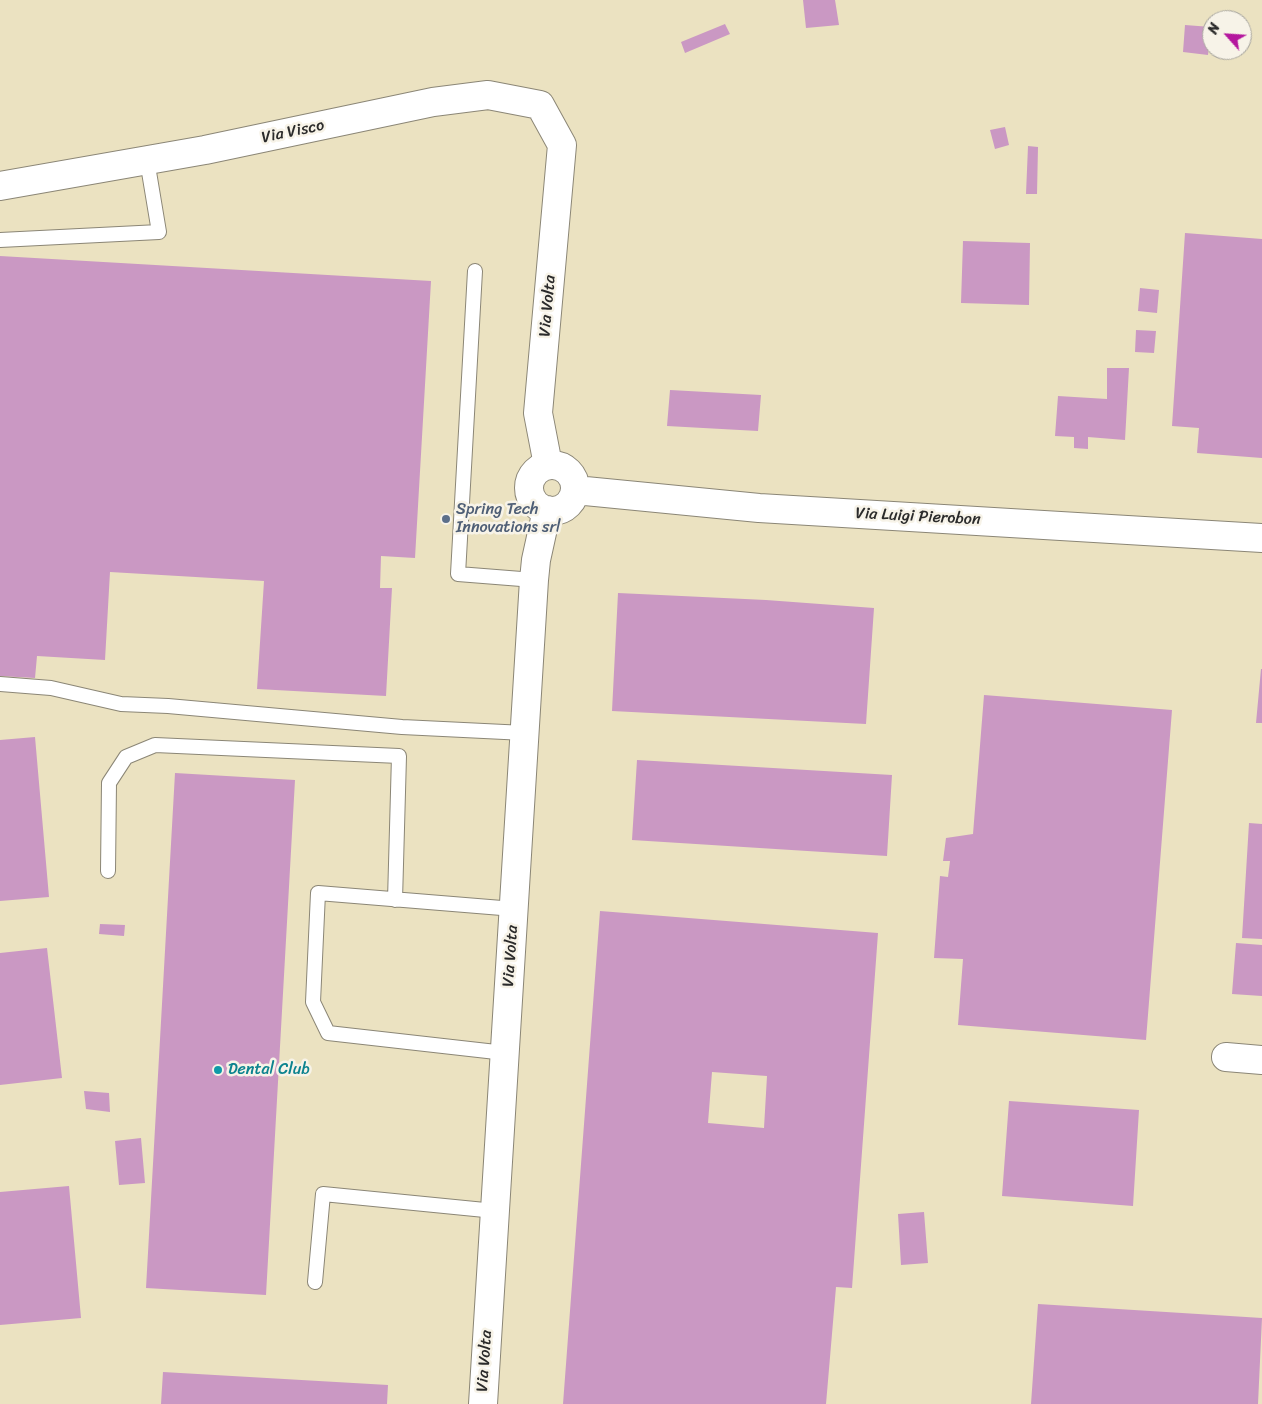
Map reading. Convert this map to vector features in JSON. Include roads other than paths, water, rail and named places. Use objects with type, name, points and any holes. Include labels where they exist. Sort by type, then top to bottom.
[{"type":"street","name":"Via Visco","points":[[0,186],[205,150],[433,102],[488,94],[540,105],[562,145]]},
{"type":"street","name":"Via Volta","points":[[548,466],[538,413],[562,145]]},
{"type":"street","points":[[548,466],[562,467],[568,471],[575,490],[572,500],[565,507],[557,510],[547,510],[533,500],[530,492],[530,483],[540,469],[548,466]]},
{"type":"street","name":"Via Luigi Pierobon","points":[[575,490],[759,508],[1262,538]]},
{"type":"street","name":"Via Volta","points":[[483,1404],[534,580],[536,560],[547,510]]},
{"type":"street","points":[[1226,1057],[1262,1060]]},
{"type":"lane","points":[[0,240],[159,232],[147,160]]},
{"type":"lane","points":[[475,271],[458,574],[534,580]]},
{"type":"lane","points":[[0,684],[51,688],[121,704],[168,706],[402,727],[525,732]]},
{"type":"lane","points":[[108,871],[109,783],[126,757],[155,745],[399,756],[395,900]]},
{"type":"lane","points":[[505,1052],[328,1033],[313,1002],[318,893],[514,909]]},
{"type":"lane","points":[[315,1282],[323,1194],[495,1211]]},
{"type":"place","name":"Spring Tech Innovations srl","points":[[446,519]]},
{"type":"place","name":"Dental Club","points":[[218,1070]]}]
